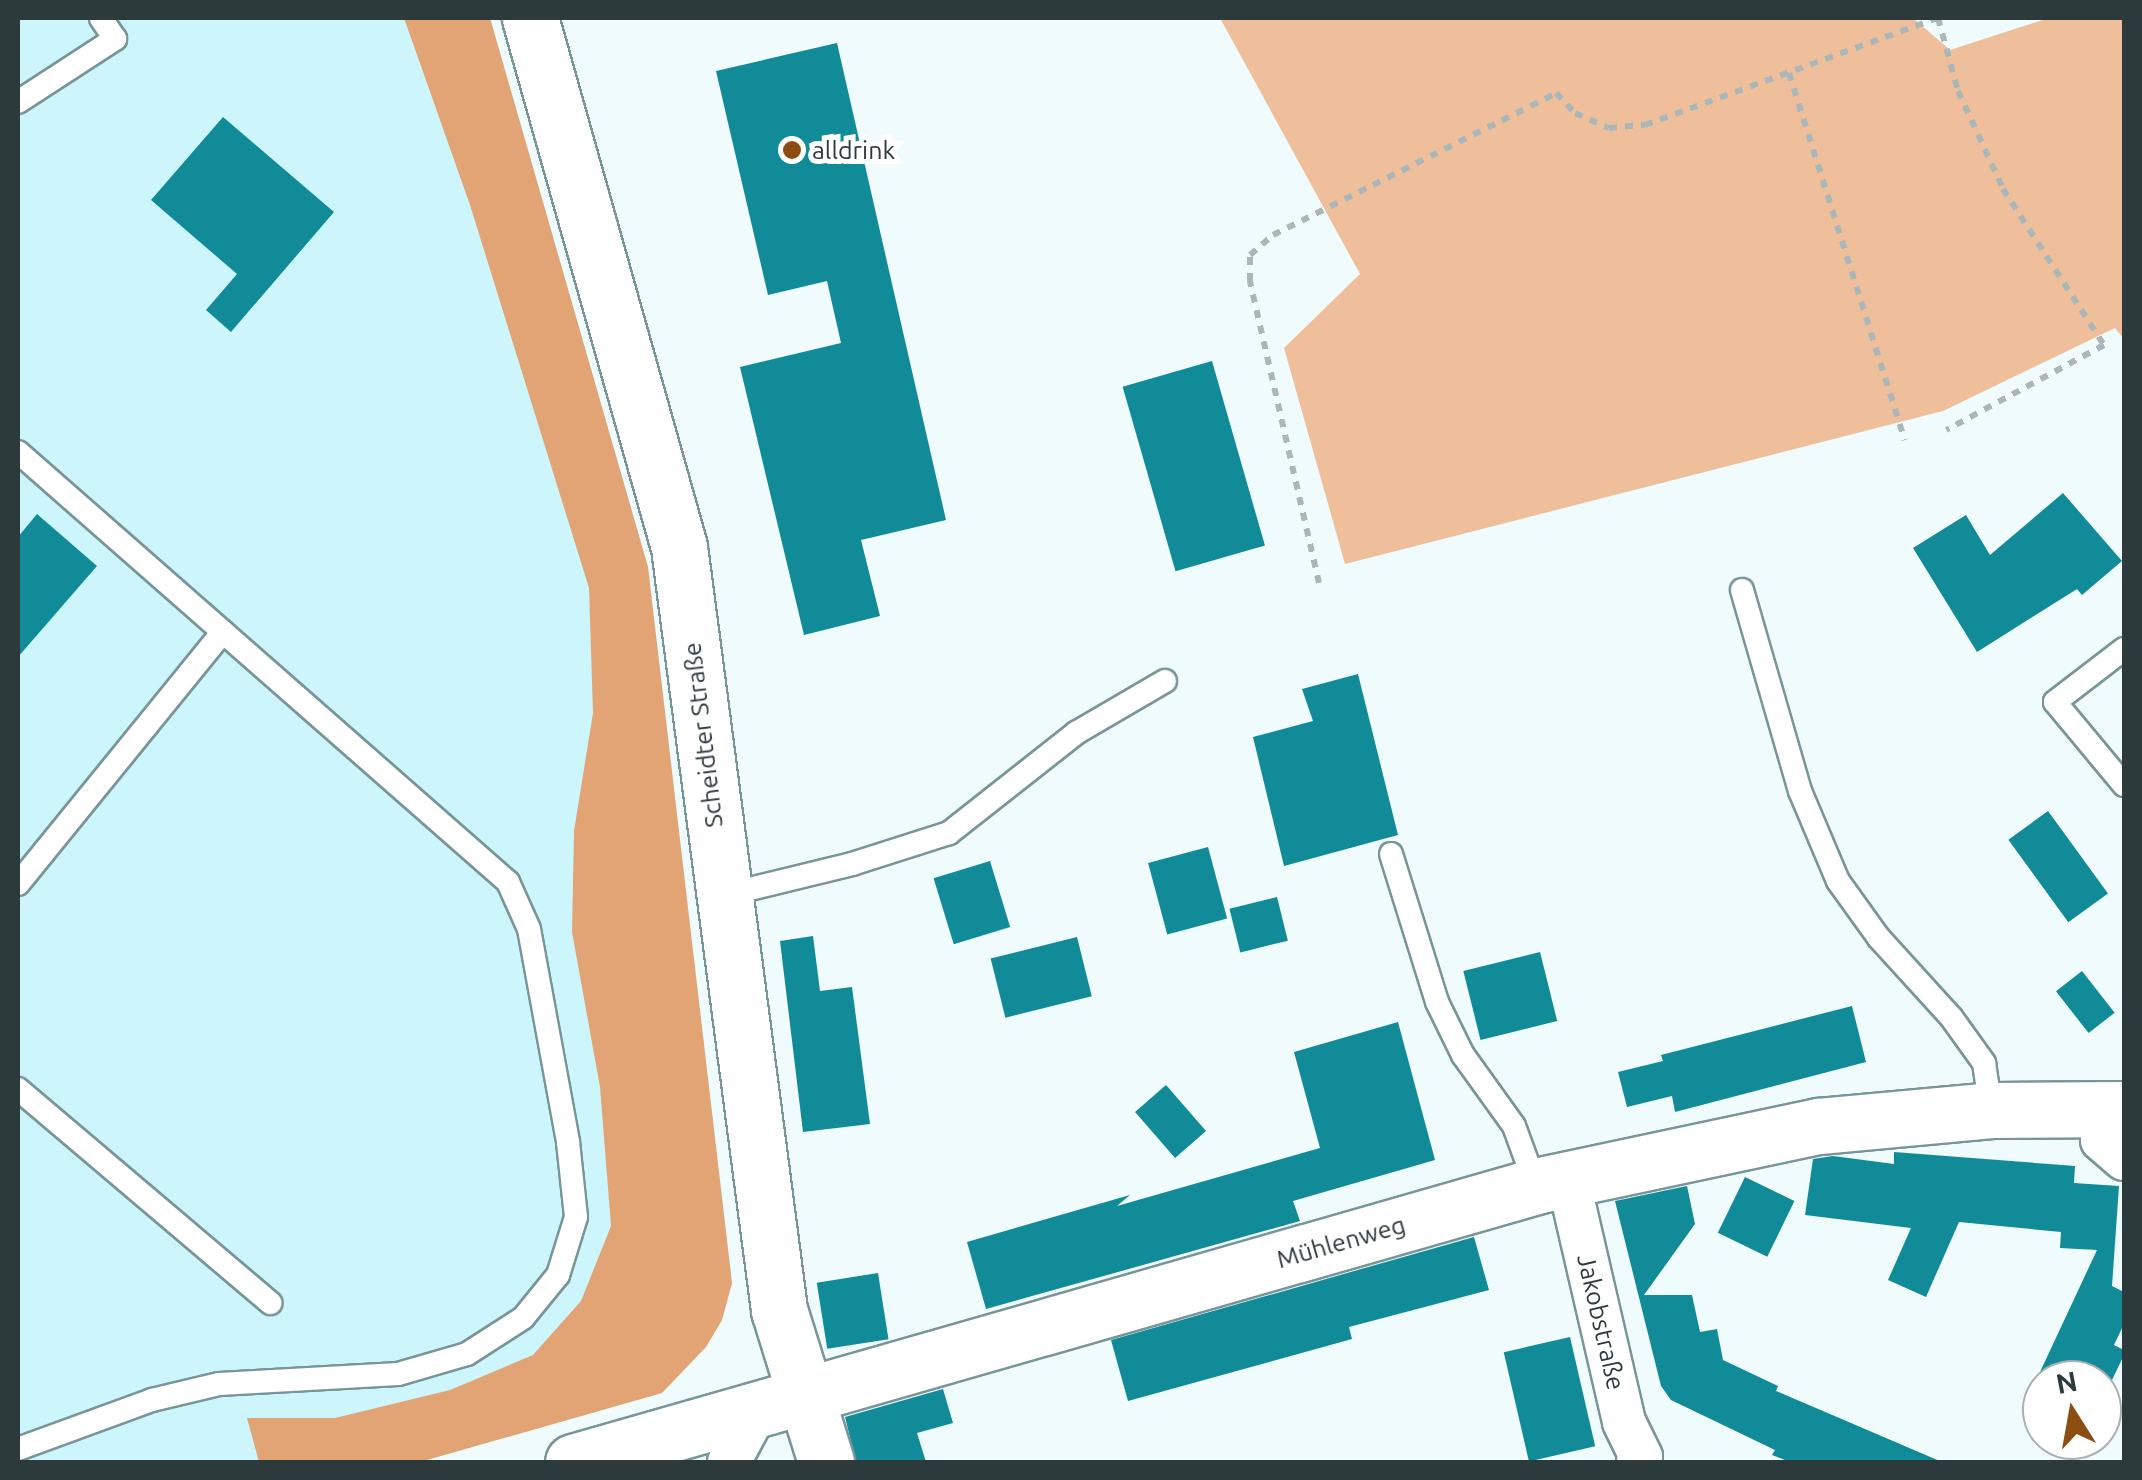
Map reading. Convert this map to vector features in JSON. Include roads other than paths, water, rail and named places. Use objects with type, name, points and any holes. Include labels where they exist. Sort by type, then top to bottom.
[{"type":"street","name":"Scheidter Straße","points":[[530,18],[679,546],[722,896],[780,1310],[781,1401],[826,1462]]},
{"type":"street","name":"Mühlenweg","points":[[573,1462],[1552,1183],[1819,1126],[1991,1110],[2113,1110]]},
{"type":"street","points":[[2113,1110],[2102,1140],[2124,1159]]},
{"type":"street","name":"Jakobstraße","points":[[1552,1183],[1624,1422],[1648,1461]]},
{"type":"street","points":[[729,1462],[781,1401]]},
{"type":"lane","points":[[18,102],[115,40],[101,18]]},
{"type":"lane","points":[[18,452],[508,882],[530,929],[568,1142],[576,1216],[558,1275],[523,1318],[467,1354],[398,1374],[219,1384],[152,1400],[18,1449]]},
{"type":"lane","points":[[1742,590],[1800,791],[1838,881],[1984,1063],[1991,1110]]},
{"type":"lane","points":[[18,884],[223,632]]},
{"type":"lane","points":[[2124,648],[2055,702],[2124,785]]},
{"type":"lane","points":[[722,896],[852,864],[949,833],[1076,733],[1165,682]]},
{"type":"lane","points":[[1391,854],[1437,1002],[1463,1055],[1552,1183]]},
{"type":"lane","points":[[18,1089],[270,1303]]},
{"type":"place","name":"alldrink","points":[[792,150]]}]
